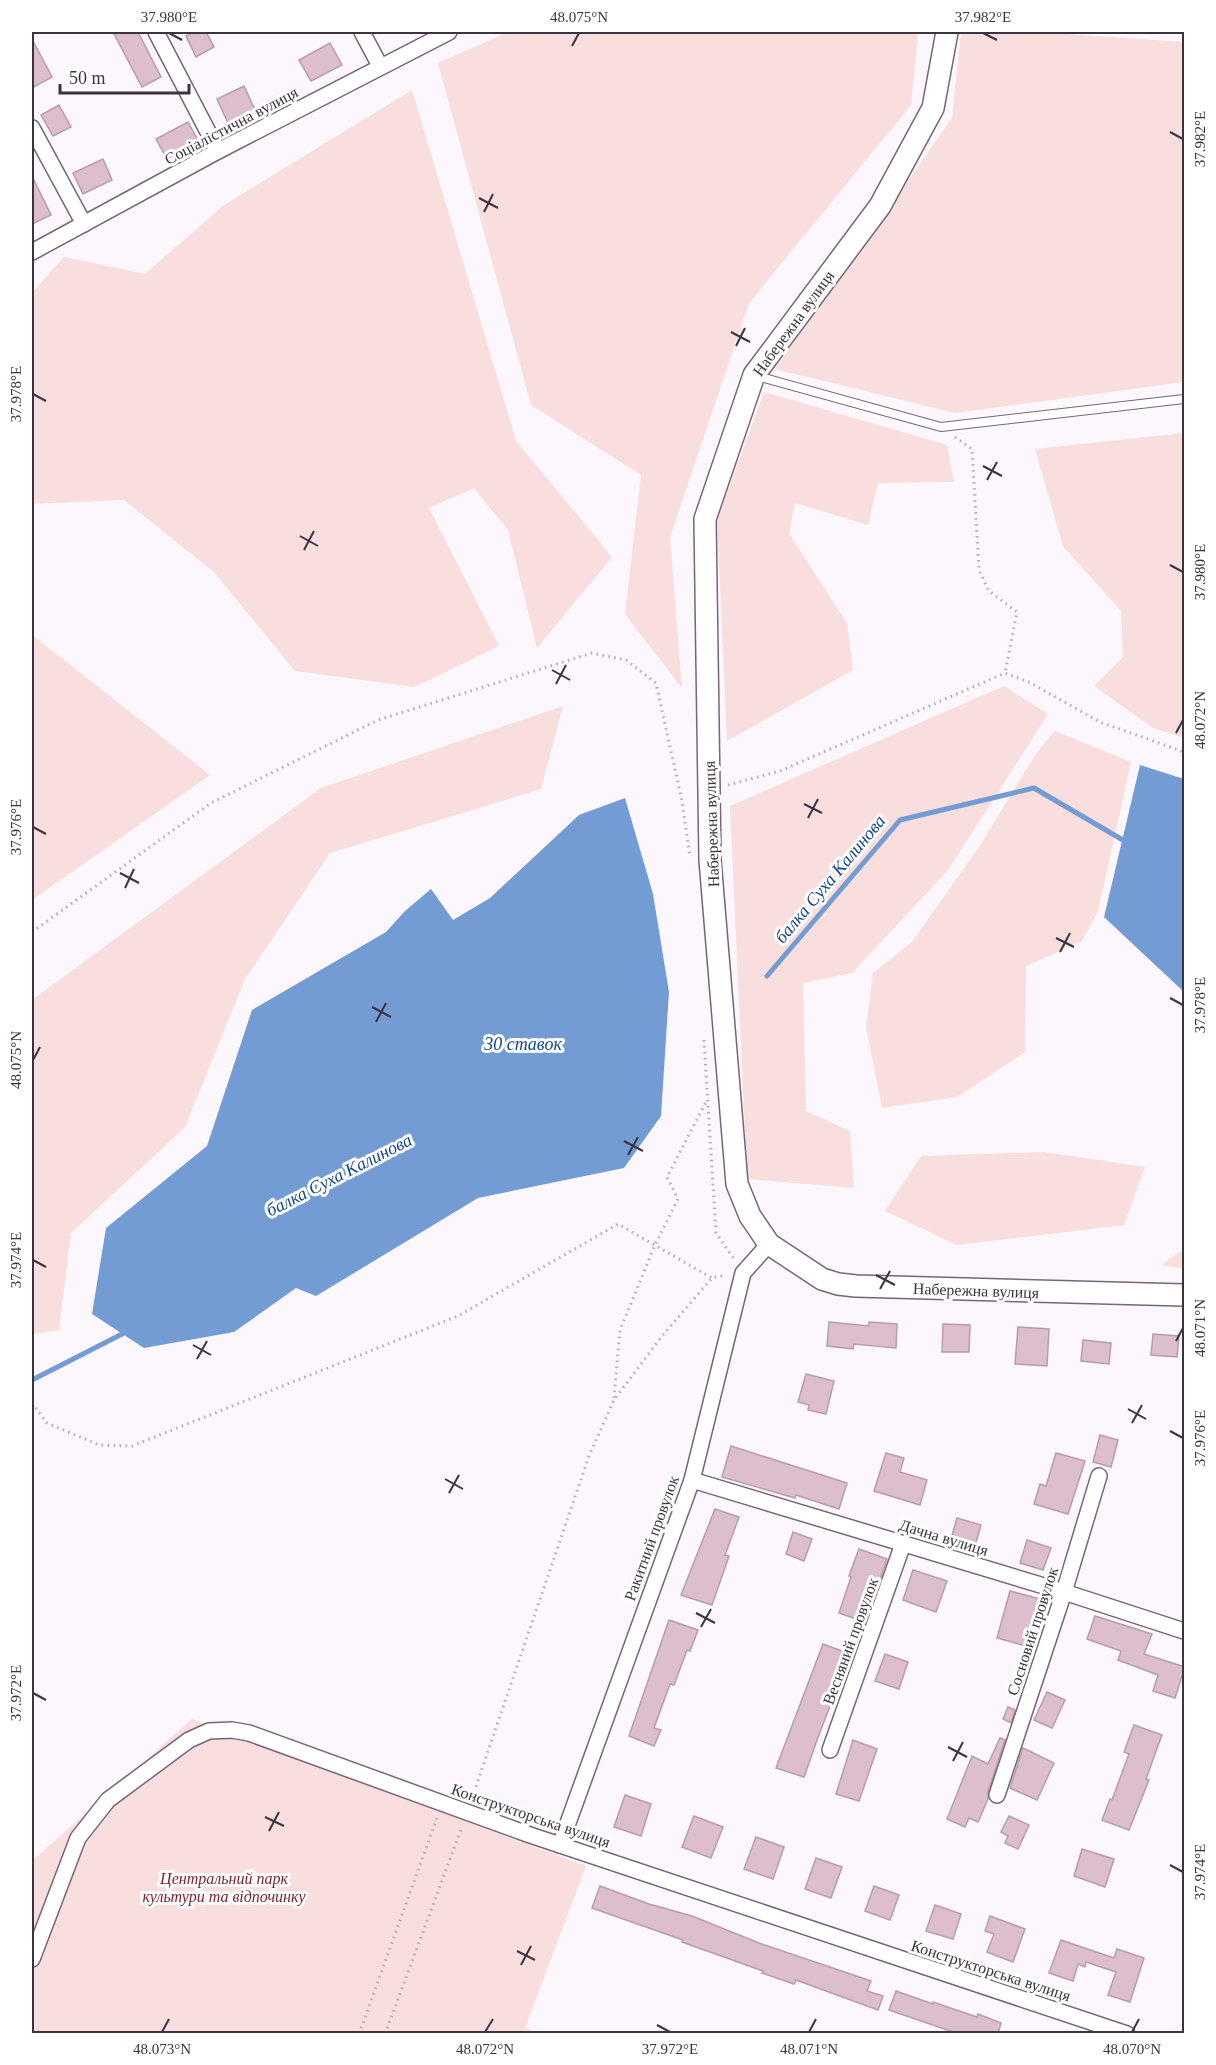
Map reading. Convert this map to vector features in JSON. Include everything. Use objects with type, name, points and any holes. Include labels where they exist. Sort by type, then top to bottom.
[{"type":"street","points":[[156,32],[218,151]]},
{"type":"street","points":[[362,32],[380,66]]},
{"type":"street","name":"Соціалістична вулиця","points":[[32,252],[218,151],[449,32]]},
{"type":"street","name":"Набережна вулиця","points":[[947,32],[933,108],[880,206],[754,375],[705,519],[710,860],[737,1185],[750,1216],[769,1244],[822,1279],[838,1284],[1185,1295]]},
{"type":"street","points":[[32,128],[84,224]]},
{"type":"street","name":"Ракитний провулок","points":[[560,1845],[692,1480],[743,1273],[769,1244]]},
{"type":"street","name":"Сосновий провулок","points":[[997,1796],[1064,1592],[1099,1476]]},
{"type":"street","name":"Дачна вулиця","points":[[692,1480],[1064,1592],[1185,1631]]},
{"type":"street","name":"Весняний провулок","points":[[830,1750],[903,1544]]},
{"type":"street","name":"Конструкторська вулиця","points":[[32,1959],[78,1838],[91,1819],[108,1800],[189,1740],[210,1731],[232,1730],[249,1733],[560,1845],[1127,2034]]},
{"type":"lane","points":[[754,375],[941,428],[1185,399]]},
{"type":"path","points":[[941,428],[972,448],[980,570],[989,591],[1017,612],[1005,674]]},
{"type":"path","points":[[32,932],[212,802],[378,720],[592,653],[626,660],[656,683],[682,801],[691,866]]},
{"type":"path","points":[[709,790],[780,771],[1005,674],[1029,682],[1100,722],[1185,752]]},
{"type":"path","points":[[32,1402],[47,1423],[99,1445],[132,1446],[458,1316],[618,1224],[712,1278],[743,1273],[716,1233],[704,1040]]},
{"type":"path","points":[[614,1400],[620,1330],[655,1245],[678,1199],[667,1177],[707,1100]]},
{"type":"path","points":[[385,2034],[467,1812],[589,1456],[614,1400],[662,1336],[712,1278]]},
{"type":"path","points":[[359,2034],[442,1803]]},
{"type":"path","points":[[32,2029],[43,2034]]},
{"type":"green space","points":[[508,32],[918,32],[911,105],[749,303],[670,537],[682,688],[625,614],[641,475],[531,405],[438,63]]},
{"type":"green space","points":[[961,32],[1038,32],[1184,42],[1184,382],[955,413],[775,369],[952,118]]},
{"type":"green space","points":[[412,90],[516,441],[612,557],[537,648],[508,530],[474,488],[429,508],[499,646],[414,687],[295,671],[214,572],[124,500],[32,504],[32,293],[64,257],[145,274],[224,205]]},
{"type":"green space","points":[[764,392],[947,445],[954,482],[878,483],[868,525],[795,503],[789,534],[847,623],[853,670],[727,741],[717,520]]},
{"type":"green space","points":[[1184,433],[1184,738],[1153,728],[1094,686],[1123,657],[1121,611],[1063,546],[1035,449]]},
{"type":"green space","points":[[32,635],[210,775],[32,900]]},
{"type":"green space","points":[[1004,686],[1048,714],[948,870],[852,973],[803,983],[806,1111],[850,1131],[854,1188],[747,1179],[730,806]]},
{"type":"green space","points":[[563,706],[541,789],[330,853],[245,979],[185,1127],[71,1233],[59,1330],[32,1334],[32,1000],[321,788]]},
{"type":"green space","points":[[1055,731],[1131,762],[1098,911],[1082,941],[1026,966],[1025,1052],[957,1097],[882,1108],[866,1027],[873,973],[912,942],[979,847],[1037,752]]},
{"type":"green space","points":[[1044,1152],[1145,1167],[1124,1225],[957,1245],[885,1211],[921,1156]]},
{"type":"green space","points":[[1184,1249],[1184,1269],[1161,1265]]},
{"type":"green space","name":"Центральний парк культури та відпочинку","points":[[192,1719],[586,1866],[525,2028],[540,2033],[32,2034],[32,1861]]},
{"type":"water","points":[[1140,765],[1184,779],[1184,992],[1104,917]]},
{"type":"water","name":"30 ставок","points":[[625,798],[653,894],[669,992],[661,1116],[624,1168],[478,1198],[316,1296],[296,1288],[234,1332],[144,1348],[92,1314],[106,1228],[207,1146],[252,1010],[386,932],[405,911],[431,889],[453,920],[490,898],[579,815]]},
{"type":"building","points":[[113,32],[138,32],[161,77],[142,87]]},
{"type":"building","points":[[195,32],[206,32],[214,47],[196,57],[186,36]]},
{"type":"building","points":[[32,39],[52,77],[32,88]]},
{"type":"building","points":[[330,43],[342,65],[311,81],[299,60]]},
{"type":"building","points":[[244,86],[255,110],[228,123],[217,99]]},
{"type":"building","points":[[59,105],[71,127],[53,136],[41,115]]},
{"type":"building","points":[[188,122],[199,142],[167,159],[156,139]]},
{"type":"building","points":[[103,159],[112,180],[83,194],[73,173]]},
{"type":"building","points":[[32,176],[51,215],[32,224]]},
{"type":"building","points":[[829,1322],[869,1326],[869,1322],[897,1324],[896,1348],[854,1344],[853,1349],[827,1346]]},
{"type":"building","points":[[943,1324],[970,1325],[969,1352],[942,1352]]},
{"type":"building","points":[[1018,1327],[1049,1329],[1047,1366],[1015,1364]]},
{"type":"building","points":[[1153,1334],[1179,1336],[1177,1357],[1151,1355]]},
{"type":"building","points":[[1083,1340],[1111,1343],[1109,1364],[1081,1361]]},
{"type":"building","points":[[806,1374],[834,1381],[826,1414],[808,1410],[809,1405],[798,1402]]},
{"type":"building","points":[[1100,1435],[1118,1440],[1111,1467],[1093,1462]]},
{"type":"building","points":[[731,1446],[847,1483],[839,1509],[796,1495],[795,1498],[722,1477]]},
{"type":"building","points":[[886,1453],[904,1458],[900,1472],[927,1480],[920,1505],[874,1491]]},
{"type":"building","points":[[1056,1453],[1085,1461],[1068,1514],[1034,1504],[1040,1484],[1046,1486]]},
{"type":"building","points":[[715,1509],[739,1517],[725,1555],[729,1556],[712,1605],[681,1595]]},
{"type":"building","points":[[957,1518],[981,1525],[974,1549],[950,1542]]},
{"type":"building","points":[[793,1532],[812,1539],[804,1561],[786,1554]]},
{"type":"building","points":[[1027,1540],[1051,1548],[1043,1570],[1020,1563]]},
{"type":"building","points":[[859,1549],[887,1559],[865,1622],[839,1613]]},
{"type":"building","points":[[913,1570],[947,1581],[936,1612],[903,1600]]},
{"type":"building","points":[[1010,1591],[1040,1599],[1026,1646],[997,1638]]},
{"type":"building","points":[[1095,1616],[1152,1634],[1144,1654],[1185,1667],[1175,1698],[1153,1691],[1158,1675],[1118,1660],[1121,1651],[1087,1639]]},
{"type":"building","points":[[669,1620],[698,1630],[690,1651],[687,1650],[674,1685],[670,1684],[654,1728],[661,1730],[654,1746],[629,1736]]},
{"type":"building","points":[[823,1644],[850,1654],[804,1777],[776,1768]]},
{"type":"building","points":[[885,1654],[908,1662],[899,1689],[875,1681]]},
{"type":"building","points":[[1047,1692],[1065,1700],[1052,1728],[1034,1720]]},
{"type":"building","points":[[1008,1707],[1015,1710],[1011,1723],[1003,1719]]},
{"type":"building","points":[[1134,1725],[1162,1735],[1146,1779],[1149,1780],[1129,1830],[1102,1820],[1129,1754],[1124,1752]]},
{"type":"building","points":[[1000,1738],[1005,1740],[988,1792],[988,1799],[978,1822],[969,1818],[965,1827],[947,1819],[972,1756],[988,1764]]},
{"type":"building","points":[[853,1740],[877,1749],[859,1801],[836,1794]]},
{"type":"building","points":[[1023,1748],[1054,1763],[1037,1800],[1010,1788]]},
{"type":"building","points":[[625,1795],[651,1804],[641,1836],[614,1827]]},
{"type":"building","points":[[694,1816],[723,1827],[711,1858],[682,1847]]},
{"type":"building","points":[[1009,1816],[1029,1825],[1018,1849],[1005,1843],[1008,1836],[1001,1832]]},
{"type":"building","points":[[756,1837],[784,1847],[773,1879],[744,1869]]},
{"type":"building","points":[[1082,1849],[1114,1859],[1105,1887],[1074,1876]]},
{"type":"building","points":[[816,1858],[842,1867],[831,1898],[805,1889]]},
{"type":"building","points":[[600,1886],[649,1904],[692,1916],[759,1943],[871,1981],[867,1991],[883,1996],[878,2010],[796,1980],[794,1984],[762,1973],[763,1971],[682,1942],[683,1940],[592,1908]]},
{"type":"building","points":[[874,1886],[899,1895],[890,1920],[865,1911]]},
{"type":"building","points":[[935,1905],[961,1914],[953,1939],[926,1931]]},
{"type":"building","points":[[990,1916],[1025,1929],[1013,1962],[987,1952],[994,1934],[985,1931]]},
{"type":"building","points":[[1061,1940],[1114,1958],[1117,1949],[1144,1958],[1130,2002],[1108,1995],[1116,1972],[1086,1962],[1085,1967],[1078,1964],[1073,1981],[1049,1973]]},
{"type":"building","points":[[896,1991],[977,2017],[978,2014],[1001,2023],[998,2034],[959,2034],[889,2010]]},
{"type":"waterway","name":"балка Суха Калинова","points":[[767,976],[900,820],[1034,788],[1128,843]]},
{"type":"waterway","name":"балка Суха Калинова","points":[[32,1380],[126,1332]]}]
